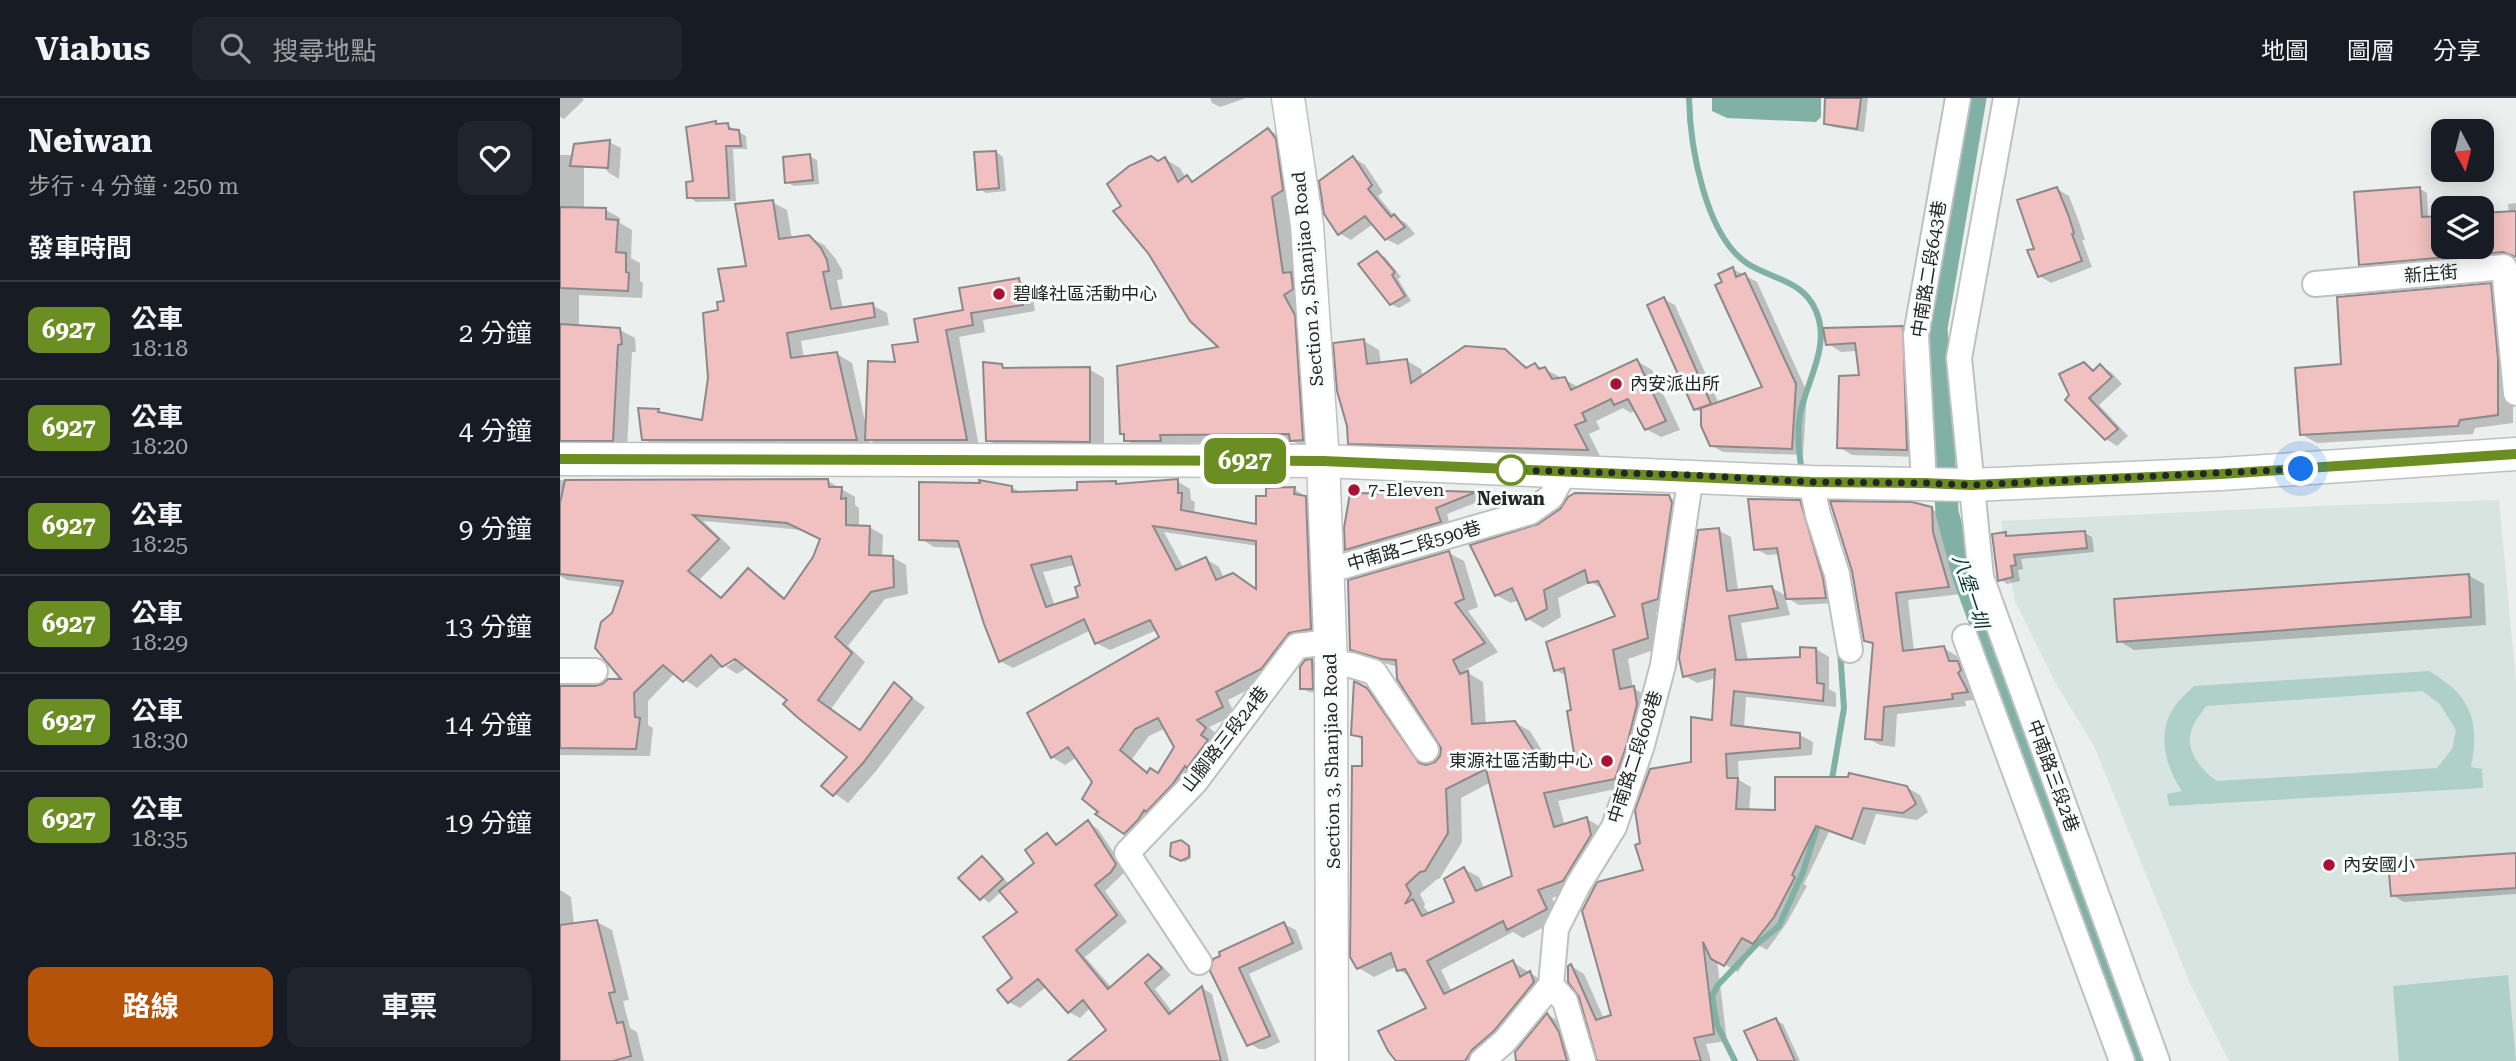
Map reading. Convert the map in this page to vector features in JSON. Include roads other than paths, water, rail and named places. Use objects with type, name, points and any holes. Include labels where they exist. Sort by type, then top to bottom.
[{"type":"main road","name":"Section 2, Shanjiao Road","points":[[1288,98],[1307,225],[1323,461]]},
{"type":"main road","points":[[560,459],[1323,461],[1811,482],[1971,485],[2221,474],[2516,454]]},
{"type":"main road","name":"Section 3, Shanjiao Road","points":[[1323,461],[1331,652],[1332,1061]]},
{"type":"street","name":"中南路二段643巷","points":[[1924,483],[1916,335],[1958,98]]},
{"type":"street","name":"中南路三段2巷","points":[[2006,98],[1959,358],[1981,577],[2157,1061]]},
{"type":"street","name":"新庄街","points":[[2315,284],[2504,267],[2516,393]]},
{"type":"street","name":"中南路二段590巷","points":[[1327,571],[1530,512],[1551,497],[1564,472]]},
{"type":"street","name":"中南路二段608巷","points":[[1551,985],[1556,929],[1578,885],[1614,827],[1642,745],[1663,666],[1691,475]]},
{"type":"street","points":[[1811,482],[1837,574],[1850,650]]},
{"type":"street","points":[[1965,637],[2122,1061]]},
{"type":"street","name":"山腳路三段24巷","points":[[1199,962],[1127,853],[1195,782],[1297,646],[1331,652],[1351,665],[1374,672],[1426,750]]},
{"type":"street","points":[[560,671],[595,671]]},
{"type":"street","points":[[1482,1061],[1505,1041],[1551,985],[1565,1001],[1583,1061]]},
{"type":"waterway","points":[[1689,98],[1697,164],[1703,189],[1721,233],[1733,251],[1748,264],[1804,293],[1811,301],[1820,324],[1819,350],[1799,421],[1802,472]]},
{"type":"waterway","name":"八堡一圳","points":[[1975,98],[1936,328],[1947,512],[1964,577],[2141,1061]]},
{"type":"waterway","points":[[1831,785],[1844,708],[1840,650]]},
{"type":"waterway","points":[[1735,1061],[1717,1025],[1712,996],[1718,985],[1757,944],[1779,926],[1803,872],[1820,818]]},
{"type":"place","name":"碧峰社區活動中心","points":[[999,294]]},
{"type":"place","name":"內安派出所","points":[[1616,384]]},
{"type":"place","name":"Neiwan","points":[[1511,470]]},
{"type":"place","name":"7-Eleven","points":[[1354,490]]},
{"type":"place","name":"東源社區活動中心","points":[[1607,761]]},
{"type":"place","name":"內安國小","points":[[2329,865]]}]
